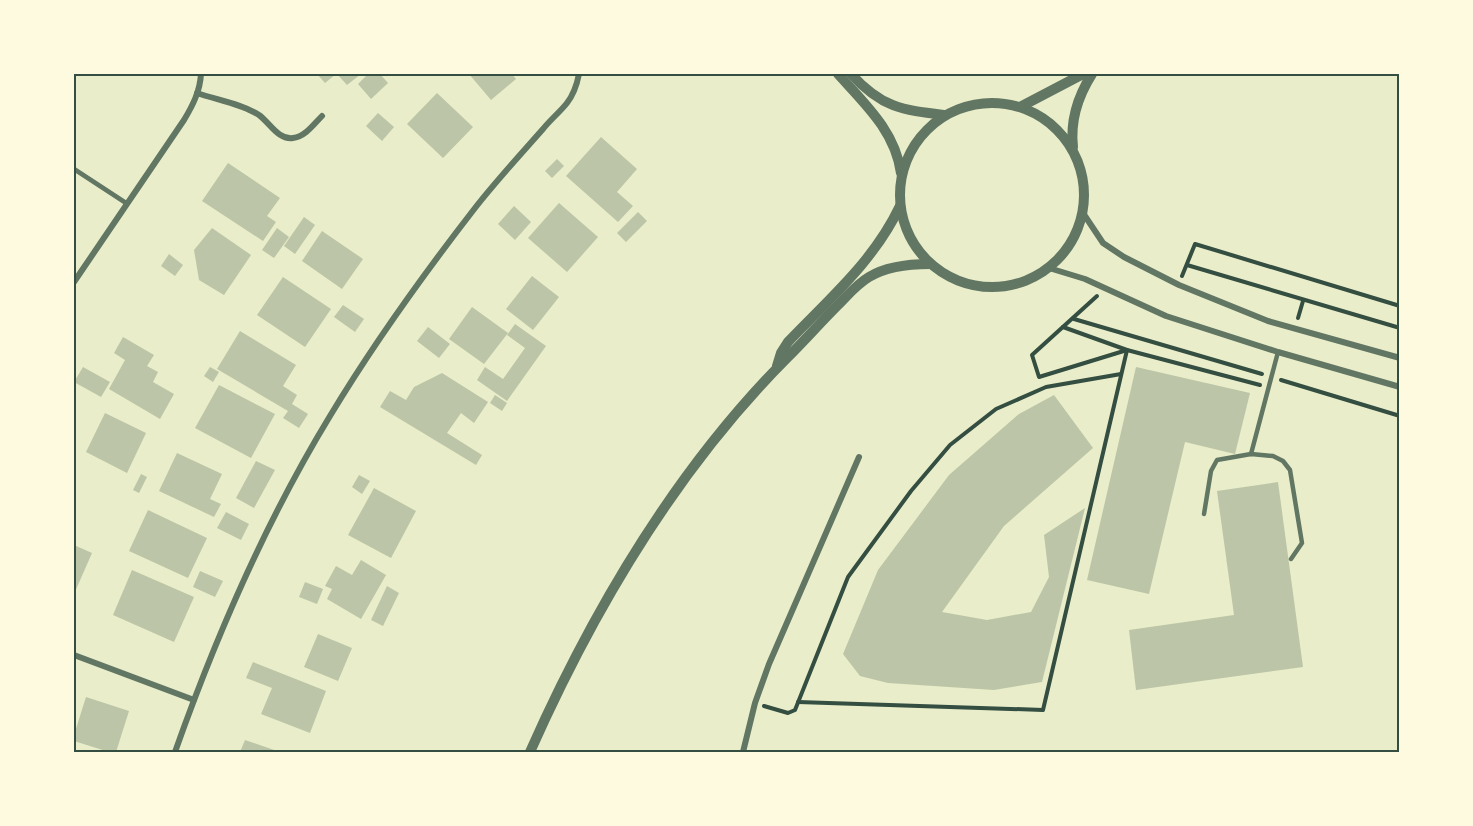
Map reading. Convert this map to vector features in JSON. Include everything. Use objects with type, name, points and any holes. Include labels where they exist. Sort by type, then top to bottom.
[{"type":"street","points":[[74,282],[184,120],[197,93],[201,74]]},
{"type":"street","points":[[175,753],[194,700],[256,555],[329,416],[434,261],[491,187],[567,102],[578,84],[579,74]]},
{"type":"street","points":[[838,74],[887,130],[896,151],[902,177]]},
{"type":"street","points":[[851,74],[870,92],[893,106],[903,110],[945,115]]},
{"type":"street","points":[[1020,107],[1083,74]]},
{"type":"street","points":[[1073,150],[1072,136],[1076,108],[1080,95],[1092,74]]},
{"type":"street","points":[[197,93],[252,111],[280,135],[287,138],[302,135],[322,116]]},
{"type":"street","points":[[997,102],[1020,107],[1037,113],[1051,123],[1064,135],[1073,150],[1084,183],[1083,213],[1069,247],[1049,268],[1034,278],[999,287],[981,287],[964,283],[930,264],[910,238],[900,206],[902,177],[906,161],[918,140],[945,115],[979,103],[997,102]]},
{"type":"street","points":[[776,367],[788,342],[865,263],[880,244],[900,206]]},
{"type":"street","points":[[1083,213],[1103,243],[1124,257],[1179,285],[1268,321],[1400,358]]},
{"type":"street","points":[[531,753],[582,645],[653,523],[712,441],[776,367],[853,289],[868,277],[899,266],[930,264]]},
{"type":"street","points":[[1049,268],[1107,288],[1166,316],[1278,352],[1400,387]]},
{"type":"street","points":[[743,753],[755,703],[769,664],[859,457]]},
{"type":"street","points":[[74,655],[194,700]]},
{"type":"lane","points":[[74,169],[126,203]]},
{"type":"lane","points":[[1251,454],[1278,352]]},
{"type":"lane","points":[[1204,514],[1213,465],[1223,458],[1251,454],[1273,456],[1283,461],[1290,470],[1302,543],[1291,559]]},
{"type":"path","points":[[1179,285],[1195,244],[1400,306]]},
{"type":"path","points":[[1187,265],[1400,328]]},
{"type":"path","points":[[1107,288],[1032,355],[1039,377],[1127,350]]},
{"type":"path","points":[[1073,318],[1400,416]]},
{"type":"path","points":[[1063,327],[1127,350],[1269,387]]},
{"type":"path","points":[[798,702],[1043,711],[1127,350]]},
{"type":"path","points":[[755,703],[788,713],[795,710],[848,577],[911,491],[950,445],[996,409],[1046,387],[1121,374]]},
{"type":"building","points":[[317,74],[336,74],[325,83]]},
{"type":"building","points":[[337,74],[361,74],[347,85]]},
{"type":"building","points":[[368,74],[380,74],[388,83],[371,99],[358,84]]},
{"type":"building","points":[[469,74],[512,74],[516,79],[491,100]]},
{"type":"building","points":[[437,93],[473,127],[443,158],[407,124]]},
{"type":"building","points":[[378,113],[394,127],[382,141],[366,126]]},
{"type":"building","points":[[601,137],[637,169],[617,192],[633,206],[618,222],[566,176]]},
{"type":"building","points":[[557,159],[564,166],[552,178],[545,171]]},
{"type":"building","points":[[228,163],[280,198],[267,216],[276,222],[263,241],[202,201]]},
{"type":"building","points":[[559,203],[598,237],[567,272],[528,238]]},
{"type":"building","points":[[514,206],[531,222],[515,240],[498,224]]},
{"type":"building","points":[[638,212],[647,221],[626,242],[617,233]]},
{"type":"building","points":[[304,217],[315,225],[295,254],[284,246]]},
{"type":"building","points":[[212,228],[251,255],[224,295],[199,280],[194,250]]},
{"type":"building","points":[[277,228],[289,237],[274,258],[262,250]]},
{"type":"building","points":[[322,231],[363,259],[342,289],[302,261]]},
{"type":"building","points":[[169,254],[183,265],[175,276],[161,266]]},
{"type":"building","points":[[532,276],[559,297],[533,330],[506,309]]},
{"type":"building","points":[[283,277],[331,309],[305,347],[257,315]]},
{"type":"building","points":[[343,305],[364,319],[355,332],[334,317]]},
{"type":"building","points":[[472,307],[508,333],[484,364],[449,339]]},
{"type":"building","points":[[515,324],[546,346],[507,401],[477,380],[485,367],[503,379],[525,348],[507,335]]},
{"type":"building","points":[[428,327],[450,344],[439,358],[417,341]]},
{"type":"building","points":[[240,331],[296,365],[283,386],[297,395],[292,404],[308,414],[299,428],[283,418],[288,411],[217,369]]},
{"type":"building","points":[[123,337],[154,355],[147,366],[158,372],[153,382],[174,394],[160,419],[109,389],[125,360],[114,353]]},
{"type":"building","points":[[83,367],[110,382],[101,397],[74,382]]},
{"type":"building","points":[[210,367],[219,372],[213,382],[204,376]]},
{"type":"building","points":[[1136,367],[1250,393],[1235,454],[1185,442],[1149,594],[1087,580]]},
{"type":"building","points":[[442,373],[488,402],[474,423],[461,413],[447,433],[482,455],[476,465],[380,407],[390,391],[406,400],[414,387]]},
{"type":"building","points":[[219,385],[275,414],[251,458],[195,428]]},
{"type":"building","points":[[495,395],[507,403],[502,411],[490,403]]},
{"type":"building","points":[[1054,395],[1093,448],[1004,526],[942,612],[987,620],[1031,612],[1049,577],[1044,535],[1085,508],[1042,682],[994,690],[888,683],[860,676],[843,654],[878,570],[949,475],[1019,414]]},
{"type":"building","points":[[105,413],[146,433],[127,473],[86,452]]},
{"type":"building","points":[[177,453],[222,474],[210,499],[221,504],[214,517],[159,491]]},
{"type":"building","points":[[256,461],[275,470],[254,508],[236,498]]},
{"type":"building","points":[[141,474],[147,477],[139,493],[133,490]]},
{"type":"building","points":[[359,475],[370,481],[362,494],[352,487]]},
{"type":"building","points":[[1278,482],[1303,667],[1136,690],[1129,630],[1234,615],[1217,491]]},
{"type":"building","points":[[374,488],[416,511],[391,558],[348,535]]},
{"type":"building","points":[[148,510],[207,538],[188,578],[129,551]]},
{"type":"building","points":[[226,512],[249,524],[241,540],[217,528]]},
{"type":"building","points":[[74,545],[92,553],[74,594]]},
{"type":"building","points":[[361,560],[386,575],[361,619],[327,599],[332,589],[325,586],[336,566],[352,575]]},
{"type":"building","points":[[132,570],[194,597],[174,642],[113,615]]},
{"type":"building","points":[[200,571],[223,581],[215,597],[193,587]]},
{"type":"building","points":[[305,582],[323,589],[317,604],[299,597]]},
{"type":"building","points":[[387,586],[399,593],[383,626],[371,620]]},
{"type":"building","points":[[318,634],[352,648],[338,681],[304,667]]},
{"type":"building","points":[[253,662],[326,691],[310,733],[261,714],[272,688],[246,678]]},
{"type":"building","points":[[86,697],[129,711],[116,752],[74,741]]},
{"type":"building","points":[[245,740],[277,751],[240,752]]}]
